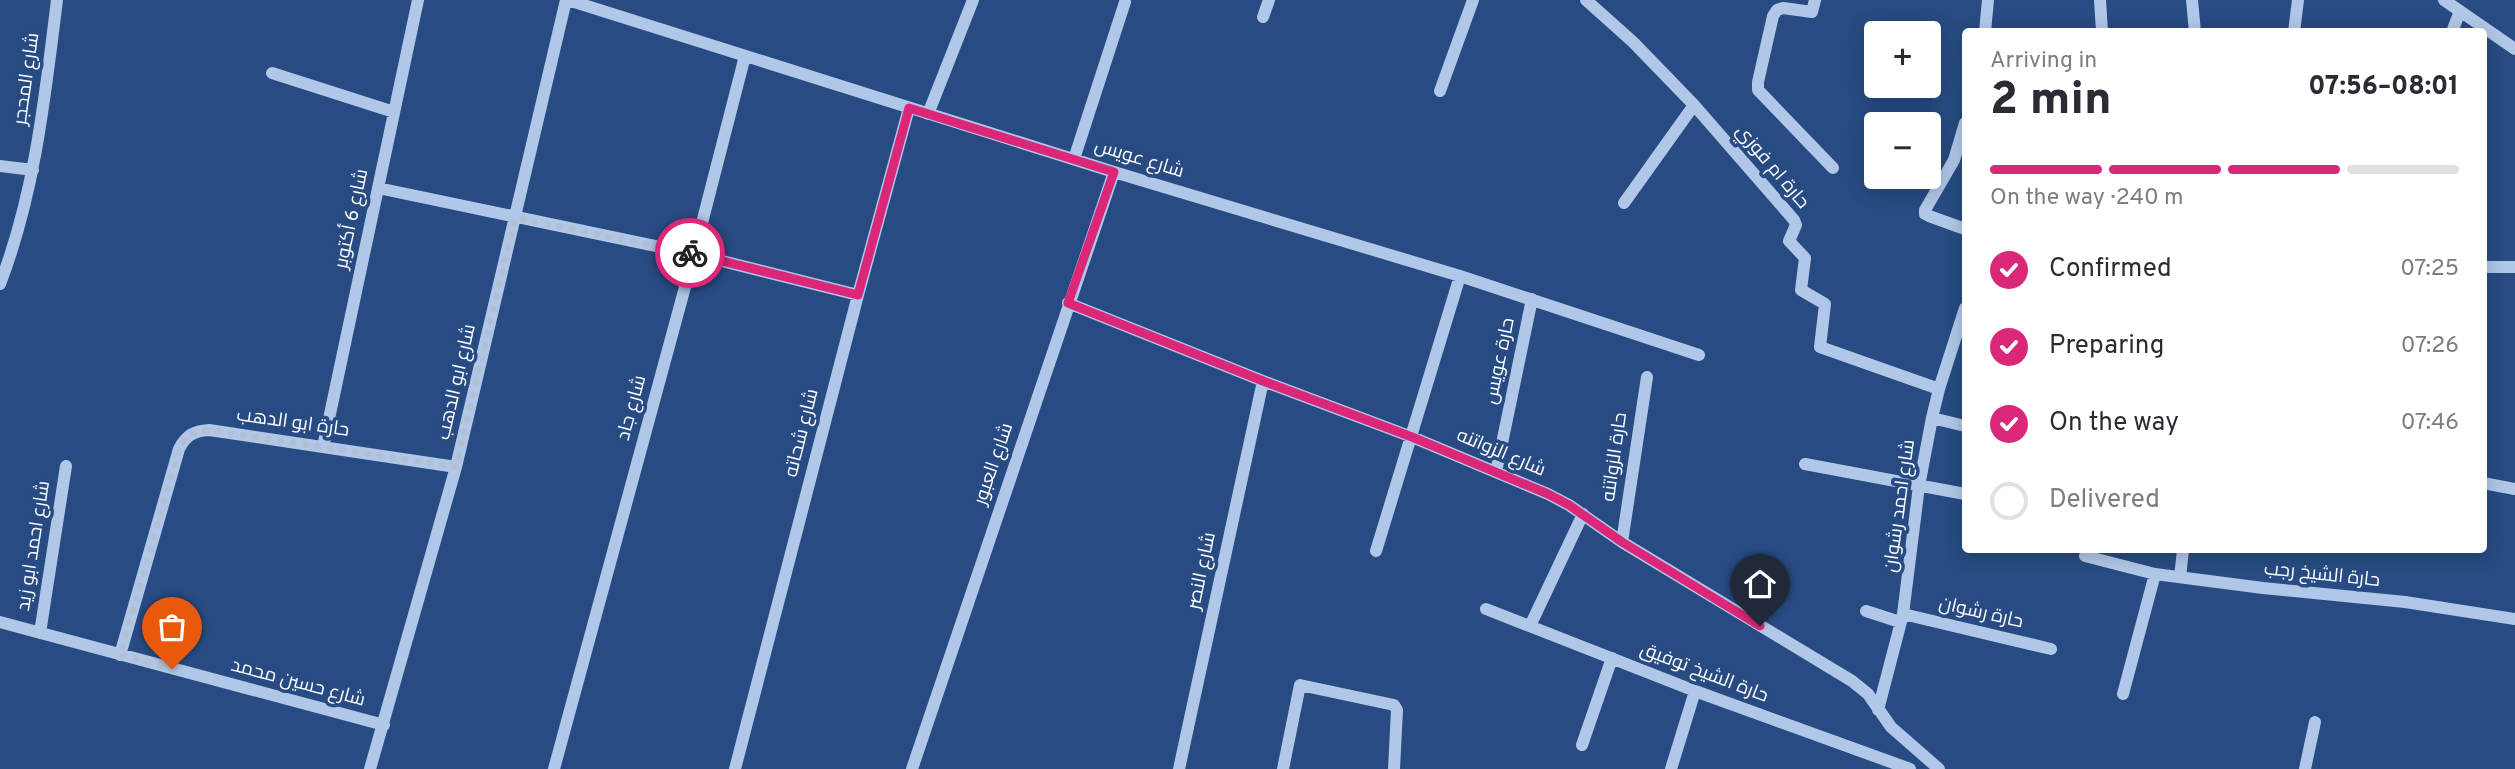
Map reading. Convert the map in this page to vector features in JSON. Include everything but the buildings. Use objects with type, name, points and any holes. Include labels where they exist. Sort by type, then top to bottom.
[{"type":"street","name":"شارع المحجر","points":[[0,284],[13,251],[33,170],[57,0]]},
{"type":"street","name":"شارع 6 أكتوبر","points":[[323,447],[418,0]]},
{"type":"street","name":"شارع عويس","points":[[567,0],[1114,172],[1460,276],[1699,355]]},
{"type":"street","name":"شارع ابو الدهب","points":[[370,769],[456,467],[567,0]]},
{"type":"street","points":[[929,114],[973,0]]},
{"type":"street","points":[[1263,17],[1269,0]]},
{"type":"street","points":[[1440,91],[1473,0]]},
{"type":"street","name":"حارة ام فوزي","points":[[1586,0],[1633,42],[1694,105],[1796,225],[1788,241],[1805,258],[1801,290],[1825,304],[1821,347],[1939,389]]},
{"type":"street","points":[[1815,0],[1812,12],[1783,8],[1777,10],[1773,16],[1758,90],[1833,168]]},
{"type":"street","points":[[1985,28],[1988,0]]},
{"type":"street","points":[[2100,0],[2102,28]]},
{"type":"street","points":[[2192,0],[2195,28]]},
{"type":"street","points":[[2294,28],[2298,0]]},
{"type":"street","points":[[2444,0],[2485,28]]},
{"type":"street","points":[[1074,159],[1125,2]]},
{"type":"street","points":[[2454,28],[2460,11]]},
{"type":"street","points":[[2487,30],[2515,49]]},
{"type":"street","name":"شارع جاد","points":[[554,769],[745,56]]},
{"type":"street","points":[[272,73],[394,112]]},
{"type":"street","points":[[1624,203],[1694,105]]},
{"type":"street","name":"شارع شحاته","points":[[735,769],[909,108]]},
{"type":"street","points":[[1962,133],[1954,160],[1925,210],[1925,214],[1962,228]]},
{"type":"street","points":[[0,166],[33,170]]},
{"type":"street","name":"شارع العبور","points":[[912,769],[1114,172]]},
{"type":"street","points":[[378,188],[694,254],[858,295]]},
{"type":"street","points":[[2487,267],[2515,267]]},
{"type":"street","points":[[1376,551],[1460,276]]},
{"type":"street","name":"حارة عويس","points":[[1496,472],[1532,299]]},
{"type":"street","name":"شارع الزواتنه","points":[[1068,303],[1412,437],[1548,494],[1583,514],[1622,542],[1852,681],[1868,694],[1891,727],[1939,769]]},
{"type":"street","name":"شارع احمد رشوان","points":[[1878,710],[1901,618],[1919,486],[1932,418],[1962,317]]},
{"type":"street","name":"حارة الزواتنه","points":[[1622,542],[1647,377]]},
{"type":"street","name":"شارع النصر","points":[[1179,769],[1263,381]]},
{"type":"street","points":[[1932,418],[1962,425]]},
{"type":"street","name":"حارة ابو الدهب","points":[[120,655],[179,449],[185,438],[197,431],[209,430],[456,467]]},
{"type":"street","points":[[1805,464],[1962,493]]},
{"type":"street","name":"شارع احمد ابو زيد","points":[[40,633],[66,466]]},
{"type":"street","points":[[2487,483],[2515,489]]},
{"type":"street","points":[[1530,626],[1583,514]]},
{"type":"street","points":[[2180,577],[2183,553]]},
{"type":"street","name":"حارة الشيخ رجب","points":[[2085,555],[2155,574],[2405,602],[2515,620]]},
{"type":"street","points":[[2123,694],[2155,574]]},
{"type":"street","name":"حارة الشيخ توفيق","points":[[1486,609],[1695,691],[1910,769]]},
{"type":"street","name":"حارة رشوان","points":[[1866,611],[2051,649]]},
{"type":"street","name":"شارع حسين محمد","points":[[0,622],[384,725]]},
{"type":"street","points":[[1582,746],[1612,658]]},
{"type":"street","points":[[1283,769],[1300,685],[1394,705],[1397,710],[1394,769]]},
{"type":"street","points":[[1671,769],[1695,691]]},
{"type":"street","points":[[2305,769],[2315,722]]},
{"type":"way so far","points":[[172,669],[120,655],[179,449],[185,438],[197,431],[209,430],[456,467],[515,218],[690,253]]},
{"type":"route","points":[[690,253],[858,295],[909,108],[1114,172],[1068,303],[1412,437],[1548,494],[1760,626]]}]
